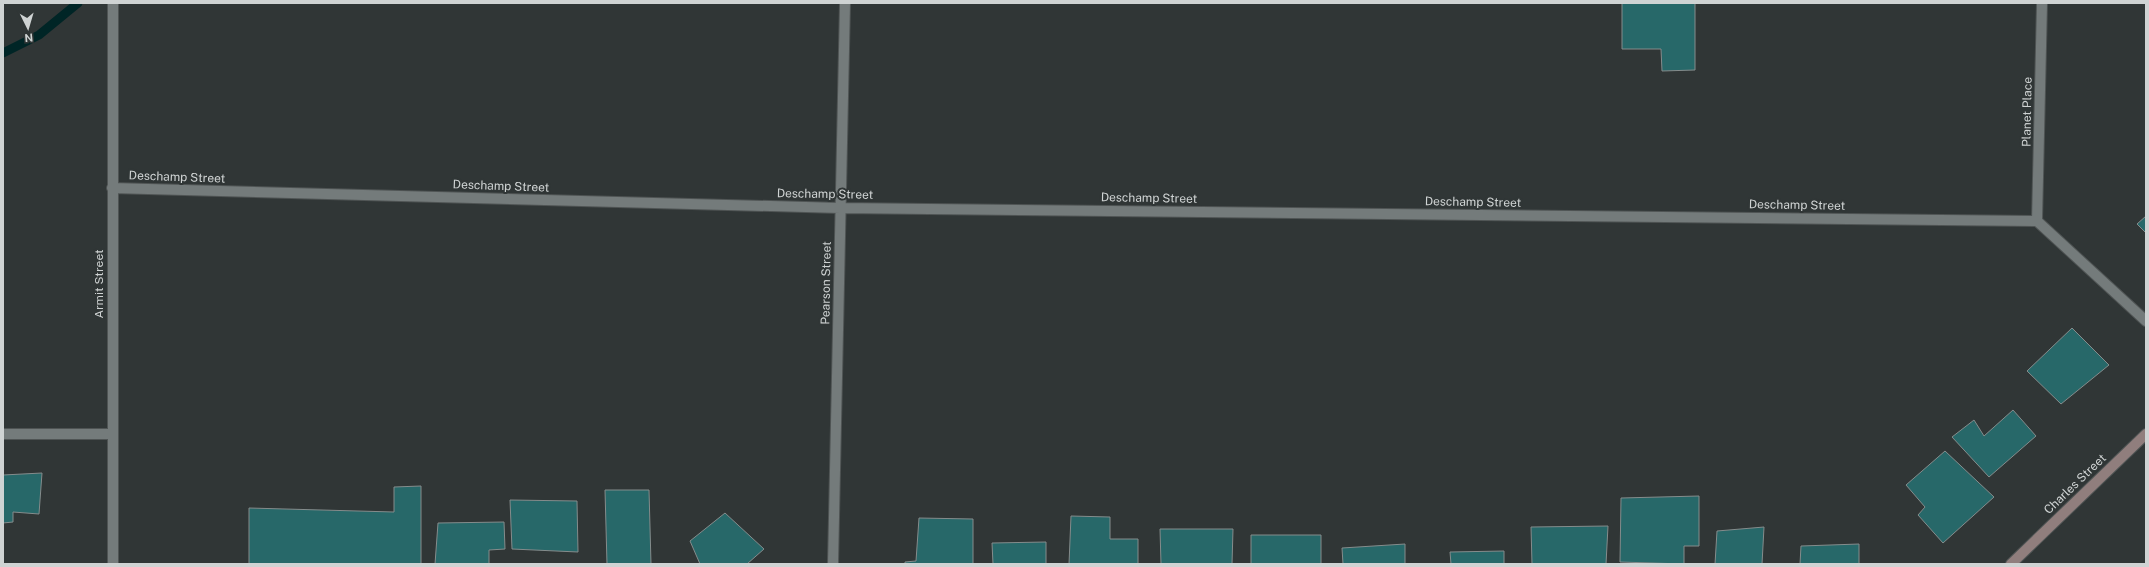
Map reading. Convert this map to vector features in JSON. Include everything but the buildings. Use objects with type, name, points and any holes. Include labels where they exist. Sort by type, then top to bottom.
[{"type":"street","name":"Armit Street","points":[[113,3],[113,564]]},
{"type":"street","name":"Pearson Street","points":[[833,564],[845,3]]},
{"type":"street","name":"Planet Place","points":[[2037,221],[2042,3]]},
{"type":"street","name":"Deschamp Street","points":[[112,188],[840,208],[2037,221]]},
{"type":"street","points":[[2037,221],[2146,321]]},
{"type":"street","points":[[3,434],[113,434]]},
{"type":"street","name":"Charles Street","points":[[2010,564],[2146,434]]},
{"type":"street","name":"Charles Street","points":[[2018,564],[2023,553]]},
{"type":"waterway","points":[[3,53],[39,35],[78,3]]}]
